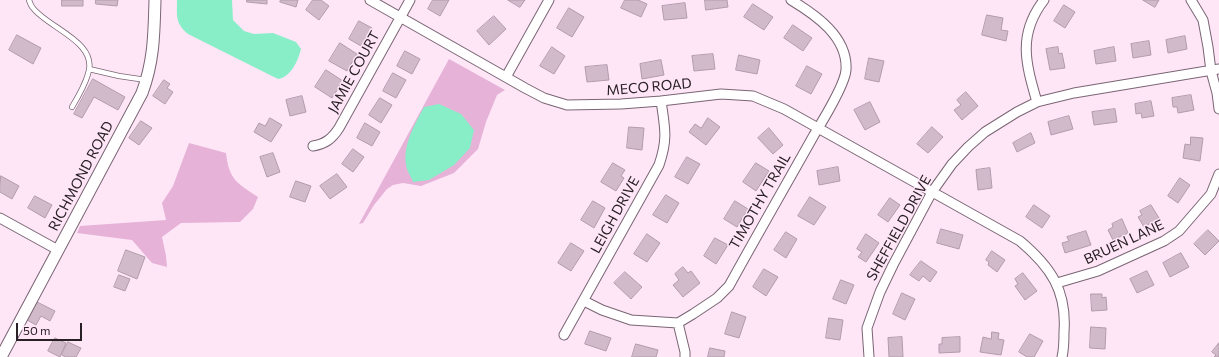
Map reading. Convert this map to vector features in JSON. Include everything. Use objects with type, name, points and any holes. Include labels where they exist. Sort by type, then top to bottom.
[{"type":"street","name":"RICHMOND ROAD","points":[[1,357],[142,93],[147,80],[153,50],[155,0]]},
{"type":"street","name":"MECO ROAD","points":[[370,0],[544,98],[568,105],[594,106],[661,101],[721,94],[753,96],[784,109],[1020,241],[1035,254],[1057,283]]},
{"type":"street","name":"JAMIE COURT","points":[[313,146],[328,141],[334,136],[410,0]]},
{"type":"street","points":[[506,77],[549,0]]},
{"type":"street","name":"TIMOTHY TRAIL","points":[[678,323],[716,298],[729,286],[818,128],[841,84],[846,71],[845,58],[838,42],[827,26],[810,11],[791,0]]},
{"type":"street","points":[[1037,102],[1028,68],[1026,52],[1028,28],[1038,7],[1044,0]]},
{"type":"street","points":[[1192,0],[1203,20],[1208,47],[1215,70],[1219,109]]},
{"type":"street","name":"SHEFFIELD DRIVE","points":[[869,357],[867,328],[880,292],[893,264],[932,192],[952,164],[985,132],[1017,112],[1037,102],[1074,93],[1215,70]]},
{"type":"street","name":"LEIGH DRIVE","points":[[564,336],[659,165],[664,149],[666,134],[661,101]]},
{"type":"street","name":"BRUEN LANE","points":[[1057,283],[1098,271],[1164,241],[1179,231],[1211,194],[1219,174]]},
{"type":"street","points":[[0,218],[58,250]]},
{"type":"street","points":[[1057,283],[1065,315],[1062,357]]},
{"type":"street","points":[[584,301],[602,310],[631,320],[678,323],[686,352],[685,357]]},
{"type":"lane","points":[[29,0],[32,8],[69,35],[86,52],[90,61],[89,73],[72,107]]},
{"type":"lane","points":[[89,69],[119,76],[147,80]]},
{"type":"shaded area","points":[[177,0],[232,0],[233,20],[244,31],[254,34],[273,33],[296,42],[301,49],[296,63],[287,75],[278,79],[188,34],[179,23],[177,15]]},
{"type":"shaded area","points":[[449,59],[505,90],[497,95],[486,122],[478,149],[454,173],[421,186],[403,183],[393,185],[387,189],[374,205],[363,223],[359,224]]},
{"type":"shaded area","points":[[439,104],[461,114],[474,130],[470,148],[454,165],[429,180],[413,182],[406,166],[406,149],[408,142],[424,107]]},
{"type":"shaded area","points":[[189,143],[226,153],[229,169],[235,180],[258,197],[253,209],[240,222],[181,223],[162,237],[167,267],[152,263],[132,240],[77,233],[80,226],[166,220],[162,203],[173,186]]},
{"type":"building","points":[[62,0],[83,0],[83,6],[62,6]]},
{"type":"building","points":[[96,0],[118,0],[117,6],[96,4]]},
{"type":"building","points":[[247,0],[267,0],[267,4],[247,2]]},
{"type":"building","points":[[281,0],[298,0],[296,7],[280,2]]},
{"type":"building","points":[[313,0],[321,0],[329,6],[319,20],[306,10]]},
{"type":"building","points":[[433,0],[449,0],[440,16],[428,9]]},
{"type":"building","points":[[508,0],[525,0],[520,7]]},
{"type":"building","points":[[625,0],[638,0],[647,4],[641,17],[621,8]]},
{"type":"building","points":[[705,0],[727,0],[728,7],[706,10]]},
{"type":"building","points":[[1143,0],[1159,0],[1155,7]]},
{"type":"building","points":[[685,3],[687,18],[664,20],[662,6]]},
{"type":"building","points":[[753,4],[773,17],[764,30],[744,17]]},
{"type":"building","points":[[1064,5],[1075,12],[1065,28],[1054,21]]},
{"type":"building","points":[[569,8],[584,17],[572,37],[557,28]]},
{"type":"building","points":[[987,15],[1003,18],[1001,30],[1008,31],[1006,41],[982,35]]},
{"type":"building","points":[[494,16],[506,29],[489,45],[477,31]]},
{"type":"building","points":[[359,21],[372,28],[361,46],[349,39]]},
{"type":"building","points":[[793,25],[812,38],[803,51],[784,38]]},
{"type":"building","points":[[17,35],[41,48],[33,64],[9,50]]},
{"type":"building","points":[[1185,36],[1187,49],[1168,53],[1166,40]]},
{"type":"building","points":[[1149,41],[1151,55],[1133,58],[1131,44]]},
{"type":"building","points":[[340,43],[357,54],[347,71],[329,61]]},
{"type":"building","points":[[552,47],[565,56],[554,74],[540,66]]},
{"type":"building","points":[[1058,47],[1059,54],[1062,53],[1065,68],[1050,70],[1046,49]]},
{"type":"building","points":[[1114,47],[1116,61],[1096,64],[1094,51]]},
{"type":"building","points":[[405,51],[420,59],[412,74],[397,66]]},
{"type":"building","points":[[713,54],[715,69],[694,71],[692,56]]},
{"type":"building","points":[[739,55],[760,60],[757,74],[736,70]]},
{"type":"building","points":[[869,58],[884,61],[879,82],[865,79]]},
{"type":"building","points":[[661,60],[664,75],[642,79],[640,64]]},
{"type":"building","points":[[607,65],[609,80],[587,82],[585,67]]},
{"type":"building","points":[[807,66],[822,74],[811,94],[796,86]]},
{"type":"building","points":[[326,70],[343,81],[332,98],[315,87]]},
{"type":"building","points":[[393,73],[406,80],[396,98],[383,91]]},
{"type":"building","points":[[93,79],[125,97],[118,110],[94,97],[82,118],[74,114]]},
{"type":"building","points":[[164,80],[170,84],[167,88],[173,92],[165,104],[153,96]]},
{"type":"building","points":[[966,92],[978,106],[962,120],[954,110],[961,105],[957,100]]},
{"type":"building","points":[[1191,95],[1194,110],[1178,113],[1177,107],[1173,107],[1172,98]]},
{"type":"building","points":[[302,96],[306,112],[290,116],[286,100]]},
{"type":"building","points":[[380,98],[392,105],[381,123],[369,115]]},
{"type":"building","points":[[1151,101],[1154,116],[1142,118],[1141,113],[1136,114],[1135,104]]},
{"type":"building","points":[[870,102],[880,122],[865,130],[854,110]]},
{"type":"building","points":[[1115,109],[1117,122],[1094,125],[1092,112]]},
{"type":"building","points":[[1069,116],[1073,129],[1051,135],[1048,122]]},
{"type":"building","points":[[270,118],[282,125],[271,142],[254,132],[259,123],[265,126]]},
{"type":"building","points":[[708,118],[720,127],[706,145],[689,132],[695,124],[701,128]]},
{"type":"building","points":[[141,121],[152,128],[139,145],[129,138]]},
{"type":"building","points":[[365,123],[380,132],[372,146],[357,138]]},
{"type":"building","points":[[629,127],[644,128],[642,150],[627,148]]},
{"type":"building","points":[[932,127],[943,137],[928,153],[917,144]]},
{"type":"building","points":[[769,128],[783,145],[773,154],[758,138]]},
{"type":"building","points":[[1031,133],[1035,143],[1017,152],[1013,143]]},
{"type":"building","points":[[1191,137],[1203,138],[1200,161],[1183,158],[1185,144],[1190,145]]},
{"type":"building","points":[[353,149],[364,157],[353,172],[342,164]]},
{"type":"building","points":[[273,153],[280,172],[267,177],[260,157]]},
{"type":"building","points":[[687,157],[700,164],[688,184],[675,177]]},
{"type":"building","points":[[613,163],[625,170],[621,176],[624,178],[616,191],[601,182]]},
{"type":"building","points":[[756,163],[769,171],[756,191],[743,182]]},
{"type":"building","points":[[838,167],[840,181],[819,185],[817,171]]},
{"type":"building","points":[[990,168],[992,188],[978,190],[976,170]]},
{"type":"building","points":[[337,174],[347,187],[330,199],[320,186]]},
{"type":"building","points":[[1,176],[19,186],[12,199],[0,192]]},
{"type":"building","points":[[1180,178],[1190,185],[1178,203],[1168,196]]},
{"type":"building","points":[[296,181],[311,186],[305,202],[290,197]]},
{"type":"building","points":[[666,195],[679,203],[667,223],[653,215]]},
{"type":"building","points":[[35,196],[52,205],[45,218],[28,208]]},
{"type":"building","points":[[810,197],[826,207],[814,225],[798,216]]},
{"type":"building","points":[[890,198],[900,205],[888,222],[878,215]]},
{"type":"building","points":[[593,201],[605,208],[594,228],[581,220]]},
{"type":"building","points":[[735,201],[748,209],[737,227],[724,219]]},
{"type":"building","points":[[1034,205],[1050,216],[1042,228],[1026,217]]},
{"type":"building","points":[[1151,205],[1159,218],[1144,227],[1138,217],[1142,215],[1140,211]]},
{"type":"building","points":[[1122,219],[1128,233],[1113,240],[1108,230],[1113,227],[1112,224]]},
{"type":"building","points":[[941,229],[963,235],[959,249],[937,243]]},
{"type":"building","points":[[1208,230],[1219,241],[1205,255],[1194,244]]},
{"type":"building","points":[[1086,231],[1091,245],[1065,253],[1062,243],[1069,241],[1067,237]]},
{"type":"building","points":[[786,232],[797,239],[786,258],[774,250]]},
{"type":"building","points":[[647,234],[660,243],[647,262],[634,254]]},
{"type":"building","points":[[866,234],[879,243],[866,262],[858,257],[862,252],[857,249]]},
{"type":"building","points":[[715,238],[728,245],[716,264],[704,256]]},
{"type":"building","points":[[571,243],[584,251],[571,271],[558,263]]},
{"type":"building","points":[[126,250],[145,257],[137,279],[118,271]]},
{"type":"building","points":[[992,251],[1005,260],[997,272],[988,265],[989,262],[986,260]]},
{"type":"building","points":[[1181,253],[1189,267],[1170,277],[1163,263]]},
{"type":"building","points":[[921,261],[937,272],[930,282],[923,276],[919,281],[910,275]]},
{"type":"building","points":[[683,267],[688,273],[691,271],[700,283],[683,297],[673,285],[679,280],[675,274]]},
{"type":"building","points":[[764,269],[778,277],[766,296],[753,287]]},
{"type":"building","points":[[1147,271],[1154,285],[1137,293],[1130,279]]},
{"type":"building","points":[[625,272],[642,287],[631,299],[614,283]]},
{"type":"building","points":[[1023,273],[1037,291],[1025,300],[1015,286],[1018,284],[1015,279]]},
{"type":"building","points":[[119,275],[130,279],[125,291],[114,287]]},
{"type":"building","points":[[841,280],[854,285],[846,304],[833,299]]},
{"type":"building","points":[[902,293],[915,299],[905,320],[893,314]]},
{"type":"building","points":[[1091,294],[1102,294],[1102,298],[1106,297],[1107,310],[1092,311]]},
{"type":"building","points":[[37,302],[55,311],[50,321],[41,316],[36,325],[27,320]]},
{"type":"building","points":[[732,312],[746,317],[739,338],[725,334]]},
{"type":"building","points":[[829,318],[843,320],[840,340],[826,338]]},
{"type":"building","points":[[1091,327],[1106,328],[1105,349],[1090,348]]},
{"type":"building","points":[[590,331],[611,338],[606,351],[585,344]]},
{"type":"building","points":[[992,332],[999,333],[998,339],[1004,340],[1001,355],[980,352],[983,337],[991,339]]},
{"type":"building","points":[[1030,334],[1043,341],[1034,357],[1027,357],[1019,352]]},
{"type":"building","points":[[902,337],[903,357],[889,357],[888,338]]},
{"type":"building","points":[[960,337],[960,352],[939,353],[939,344],[942,344],[942,338]]},
{"type":"building","points":[[55,338],[66,343],[60,357],[48,351]]},
{"type":"building","points":[[68,342],[81,348],[76,357],[65,357],[62,355]]},
{"type":"building","points":[[1219,343],[1219,357],[1214,357],[1216,355],[1212,352]]},
{"type":"building","points":[[636,344],[658,350],[656,357],[632,357]]},
{"type":"building","points":[[710,348],[725,351],[724,357],[708,357]]}]
